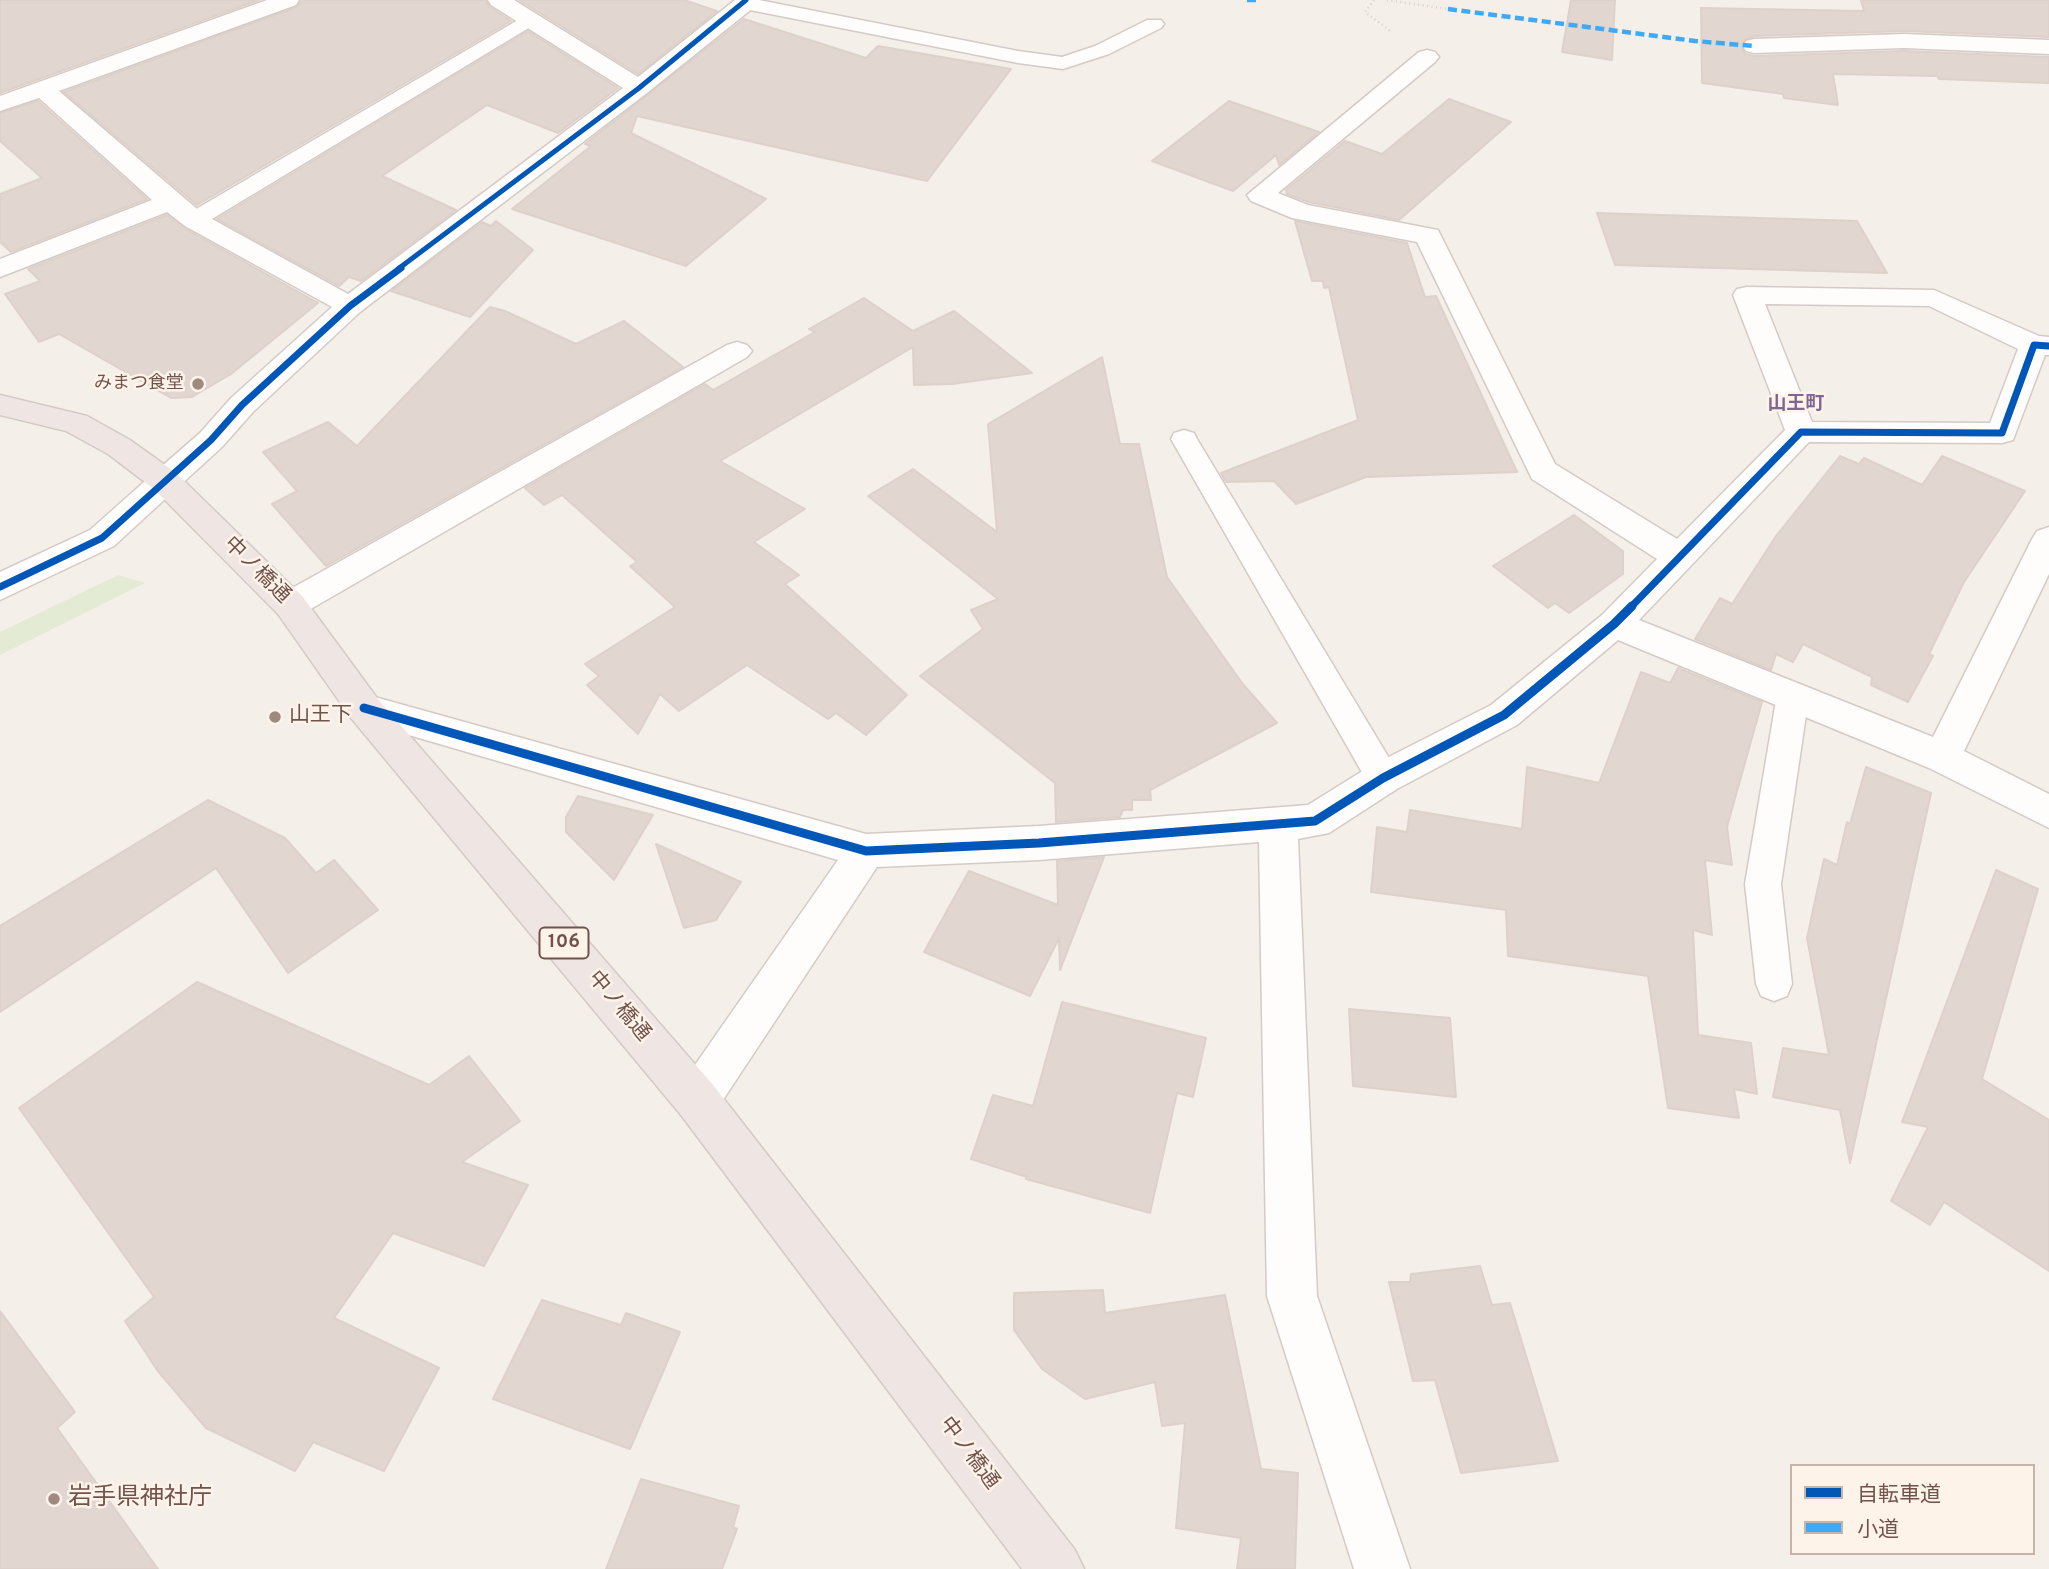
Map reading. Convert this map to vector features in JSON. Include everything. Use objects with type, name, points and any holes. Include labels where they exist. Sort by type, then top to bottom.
[{"type":"highway","name":"中ノ橋通","points":[[0,405],[76,423],[119,447],[165,481],[290,605],[364,708],[698,1100],[1056,1569]]},
{"type":"street","points":[[0,104],[288,0]]},
{"type":"street","points":[[499,0],[639,88]]},
{"type":"street","points":[[0,587],[102,538],[211,440],[242,405],[350,306],[639,88],[745,2]]},
{"type":"street","points":[[1754,46],[1904,41],[2049,47]]},
{"type":"street","points":[[1427,57],[1261,195],[1301,212],[1428,236],[1543,471],[1680,557]]},
{"type":"street","points":[[43,89],[170,202],[194,220],[350,306]]},
{"type":"street","points":[[0,269],[170,202]]},
{"type":"street","points":[[364,708],[866,851],[1040,843],[1315,821],[1383,778],[1504,715],[1614,624],[1801,432],[2002,433],[2042,346],[1934,298],[1746,295],[1801,432]]},
{"type":"street","points":[[290,605],[737,351]]},
{"type":"street","points":[[1942,757],[2049,539]]},
{"type":"street","points":[[1614,624],[1942,757],[2049,812]]},
{"type":"street","points":[[1278,823],[1292,1296],[1382,1569]]},
{"type":"street","points":[[698,1100],[866,851]]},
{"type":"lane","points":[[745,2],[1018,57],[1063,63],[1102,50],[1154,24]]},
{"type":"lane","points":[[194,220],[530,19]]},
{"type":"lane","points":[[1184,439],[1383,778]]},
{"type":"lane","points":[[1774,984],[1763,884],[1794,695]]},
{"type":"path","points":[[1387,0],[1448,9]]},
{"type":"green space","points":[[118,575],[145,583],[0,655],[0,632]]},
{"type":"building","points":[[0,0],[259,0],[0,93]]},
{"type":"building","points":[[302,0],[485,0],[490,7],[511,21],[197,205],[64,92],[297,7]]},
{"type":"building","points":[[519,0],[684,0],[717,11],[638,74]]},
{"type":"building","points":[[1571,0],[1615,0],[1612,60],[1562,52]]},
{"type":"building","points":[[1861,0],[2049,0],[2049,37],[1904,31],[1754,36],[1744,40],[1741,47],[1745,54],[1754,56],[1904,51],[2049,57],[2049,83],[1939,79],[1937,76],[1833,74],[1838,105],[1702,83],[1701,8],[1864,11]]},
{"type":"building","points":[[744,19],[866,58],[878,46],[1011,69],[927,181],[637,116],[631,133],[766,199],[686,266],[512,209],[591,146],[585,144]]},
{"type":"building","points":[[528,31],[618,88],[558,133],[487,105],[382,176],[456,210],[361,281],[349,277],[339,286],[217,219]]},
{"type":"building","points":[[1449,99],[1511,122],[1399,220],[1309,202],[1287,194],[1286,190],[1345,141],[1382,154]]},
{"type":"building","points":[[38,101],[147,199],[11,252],[0,242],[0,194],[42,178],[0,141],[0,113]]},
{"type":"building","points":[[1229,101],[1319,132],[1279,165],[1276,155],[1233,191],[1152,161]]},
{"type":"building","points":[[1597,213],[1857,221],[1887,273],[1615,265]]},
{"type":"building","points":[[167,215],[184,228],[318,303],[231,374],[192,397],[171,398],[59,334],[39,342],[5,294],[40,281],[28,269]]},
{"type":"building","points":[[496,221],[533,250],[470,317],[391,291],[482,222],[491,226]]},
{"type":"building","points":[[1295,221],[1407,243],[1425,297],[1436,296],[1517,472],[1366,477],[1296,504],[1274,481],[1226,482],[1221,473],[1358,420],[1329,287],[1324,288],[1323,281],[1312,281]]},
{"type":"building","points":[[864,298],[913,331],[954,311],[1032,373],[952,384],[914,385],[913,347],[720,461],[805,509],[754,542],[799,575],[785,584],[907,695],[866,735],[836,713],[828,719],[747,665],[679,711],[660,694],[638,734],[587,685],[599,676],[585,664],[675,607],[630,566],[637,562],[562,495],[544,505],[525,488],[705,384],[713,390],[815,332],[809,329]]},
{"type":"building","points":[[490,307],[505,311],[576,344],[624,321],[683,367],[326,566],[272,504],[297,491],[263,452],[328,422],[357,446]]},
{"type":"building","points":[[1102,357],[1120,444],[1139,444],[1167,577],[1242,683],[1277,723],[1150,790],[1151,800],[1132,800],[1132,810],[1123,810],[1120,817],[1056,822],[1055,783],[920,676],[983,629],[971,610],[998,599],[868,496],[913,469],[997,532],[988,424]]},
{"type":"building","points":[[1840,456],[1859,464],[1864,458],[1922,485],[1942,456],[2025,491],[1964,582],[1929,654],[1933,656],[1908,702],[1871,685],[1872,677],[1803,644],[1793,662],[1776,654],[1771,670],[1695,639],[1720,598],[1732,604],[1776,536]]},
{"type":"building","points":[[1574,515],[1623,551],[1623,574],[1569,613],[1555,603],[1548,608],[1493,566]]},
{"type":"building","points":[[1678,668],[1762,702],[1727,827],[1732,865],[1705,860],[1712,935],[1693,930],[1698,1035],[1751,1043],[1757,1094],[1734,1089],[1739,1118],[1668,1108],[1648,976],[1508,956],[1506,910],[1371,892],[1377,827],[1407,832],[1410,810],[1522,829],[1527,767],[1599,783],[1641,672],[1670,683]]},
{"type":"building","points":[[1866,767],[1931,793],[1850,1163],[1840,1110],[1773,1097],[1783,1048],[1829,1055],[1807,938],[1824,859],[1837,865],[1847,822],[1850,824]]},
{"type":"building","points":[[578,796],[653,815],[614,880],[566,832],[566,817]]},
{"type":"building","points":[[208,800],[285,838],[316,873],[334,860],[378,910],[288,973],[216,868],[0,1012],[0,926]]},
{"type":"building","points":[[656,844],[741,882],[716,920],[684,928]]},
{"type":"building","points":[[1104,857],[1060,970],[1059,938],[1030,996],[924,952],[969,871],[1058,905],[1057,861]]},
{"type":"building","points":[[1996,870],[2038,889],[1982,1079],[2049,1120],[2049,1271],[1944,1202],[1930,1225],[1891,1201],[1928,1127],[1902,1122]]},
{"type":"building","points":[[197,982],[429,1085],[469,1056],[520,1121],[462,1162],[528,1185],[484,1266],[393,1233],[334,1318],[439,1368],[384,1471],[313,1442],[295,1471],[206,1428],[157,1370],[125,1321],[154,1297],[19,1108]]},
{"type":"building","points":[[1062,1002],[1206,1038],[1193,1097],[1177,1093],[1150,1213],[1026,1179],[1027,1177],[971,1159],[993,1095],[1033,1106]]},
{"type":"building","points":[[1349,1009],[1450,1018],[1456,1097],[1353,1086]]},
{"type":"building","points":[[1480,1266],[1492,1305],[1510,1303],[1558,1461],[1461,1473],[1435,1380],[1413,1381],[1389,1282],[1410,1282],[1411,1274]]},
{"type":"building","points":[[1103,1290],[1105,1313],[1225,1295],[1261,1469],[1298,1473],[1295,1569],[1237,1569],[1241,1538],[1176,1528],[1185,1423],[1162,1426],[1155,1382],[1085,1399],[1042,1369],[1014,1330],[1014,1293]]},
{"type":"building","points":[[542,1300],[621,1325],[626,1313],[680,1332],[630,1449],[493,1399]]},
{"type":"building","name":"岩手県神社庁","points":[[0,1311],[75,1412],[57,1428],[158,1569],[0,1569]]},
{"type":"building","points":[[641,1479],[739,1506],[733,1527],[737,1529],[722,1569],[606,1569]]},
{"type":"marked path","points":[[1247,0],[1260,0]]},
{"type":"marked path","points":[[1448,9],[1695,41],[1754,46]]},
{"type":"cycle path","points":[[0,587],[102,538],[211,440],[242,405],[350,306],[639,88],[746,0]]},
{"type":"cycle path","points":[[364,708],[866,851],[1039,843],[1315,821],[1383,778],[1504,715],[1614,624],[1801,432],[2002,433],[2034,345],[2049,346]]},
{"type":"place","name":"みまつ食堂","points":[[198,384]]},
{"type":"place","name":"山王下","points":[[275,717]]},
{"type":"place","name":"岩手県神社庁","points":[[54,1499]]},
{"type":"district","name":"山王町","points":[[1796,405]]}]
